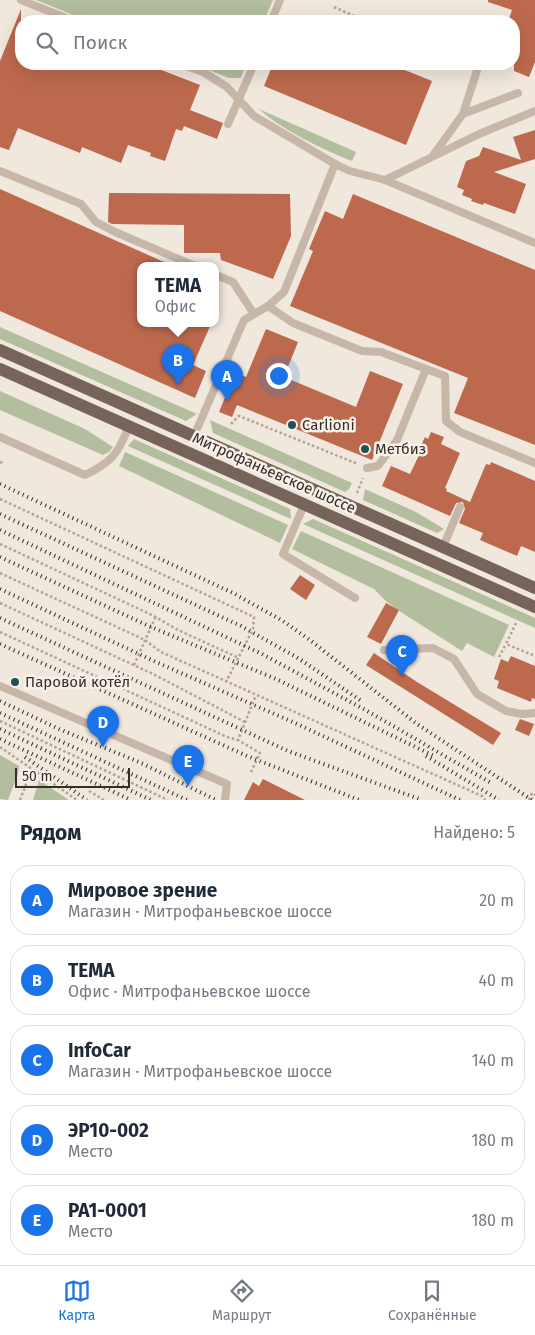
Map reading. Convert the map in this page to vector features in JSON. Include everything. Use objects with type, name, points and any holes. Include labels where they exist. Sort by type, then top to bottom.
[{"type":"main road","name":"Митрофаньевское шоссе","points":[[0,350],[535,588]]},
{"type":"main road","name":"Митрофаньевское шоссе","points":[[0,369],[535,607]]},
{"type":"lane","points":[[21,0],[59,15]]},
{"type":"lane","points":[[274,15],[280,0]]},
{"type":"lane","points":[[198,70],[227,87],[254,116],[335,164],[350,171],[386,180],[535,243]]},
{"type":"lane","points":[[228,124],[252,70]]},
{"type":"lane","points":[[432,156],[463,114],[478,70]]},
{"type":"lane","points":[[463,114],[518,93]]},
{"type":"lane","points":[[386,180],[479,134],[535,111]]},
{"type":"lane","points":[[194,436],[244,320],[268,306],[284,292],[335,164]]},
{"type":"lane","points":[[0,172],[81,204],[96,222],[186,262]]},
{"type":"lane","points":[[219,276],[233,282],[254,314]]},
{"type":"lane","points":[[268,306],[293,323],[354,348],[362,351],[381,352],[445,376],[446,421],[460,432],[535,463]]},
{"type":"lane","points":[[367,468],[378,466],[397,440],[426,369]]},
{"type":"lane","points":[[0,438],[85,475],[102,467],[110,460],[121,447],[129,426]]},
{"type":"lane","points":[[304,505],[283,554],[355,598]]},
{"type":"lane","points":[[443,547],[460,507]]},
{"type":"lane","points":[[384,650],[433,648],[454,659],[477,694],[506,711],[522,714],[535,713]]},
{"type":"lane","points":[[0,686],[227,784],[225,800]]},
{"type":"path","points":[[334,7],[352,15]]},
{"type":"path","points":[[231,424],[239,416],[367,468],[352,506]]},
{"type":"path","points":[[0,499],[254,617],[253,629],[226,682]]},
{"type":"path","points":[[0,544],[156,616],[178,630],[238,658]]},
{"type":"path","points":[[0,574],[145,640],[161,652],[474,792],[485,800]]},
{"type":"path","points":[[0,604],[134,666],[245,722]]},
{"type":"path","points":[[134,666],[156,616]]},
{"type":"path","points":[[499,656],[516,623]]},
{"type":"path","points":[[0,632],[227,737],[238,740],[260,753],[251,772]]},
{"type":"path","points":[[506,644],[535,656]]},
{"type":"path","points":[[238,740],[256,695]]},
{"type":"path","points":[[0,721],[168,800]]},
{"type":"path","points":[[0,747],[77,800]]},
{"type":"path","points":[[20,800],[32,769]]},
{"type":"path","points":[[89,791],[104,800]]},
{"type":"path","points":[[528,800],[532,793],[535,794]]},
{"type":"green space","points":[[36,0],[273,0],[267,15],[73,15]]},
{"type":"green space","points":[[209,70],[244,70],[241,78],[229,78]]},
{"type":"green space","points":[[259,109],[356,152],[352,161],[303,138],[278,124]]},
{"type":"green space","points":[[0,327],[197,414],[186,421],[0,339]]},
{"type":"green space","points":[[0,391],[85,429],[113,447],[103,455],[0,410]]},
{"type":"green space","points":[[210,420],[352,483],[345,492],[213,433]]},
{"type":"green space","points":[[134,439],[290,509],[291,519],[128,446]]},
{"type":"green space","points":[[125,452],[288,525],[280,543],[119,466]]},
{"type":"green space","points":[[365,489],[416,512],[444,529],[437,533],[363,500]]},
{"type":"green space","points":[[313,519],[535,618],[535,628],[303,524]]},
{"type":"green space","points":[[301,531],[509,625],[494,657],[467,643],[462,651],[404,614],[387,602],[374,589],[292,549]]},
{"type":"green space","points":[[0,755],[19,766],[18,774],[8,800],[0,799]]},
{"type":"green space","points":[[39,780],[69,800],[33,800]]},
{"type":"building","points":[[488,0],[535,0],[535,62],[529,77],[514,71],[520,70],[520,15],[510,15],[512,10],[488,2]]},
{"type":"building","points":[[15,24],[15,70],[161,70],[200,85],[190,110],[223,123],[217,139],[184,126],[182,131],[176,129],[165,161],[150,156],[151,153],[128,145],[121,163],[82,147],[80,153],[18,128],[9,150],[0,147],[0,61]]},
{"type":"building","points":[[271,70],[405,70],[432,81],[406,145],[264,86]]},
{"type":"building","points":[[535,130],[535,159],[494,172],[526,184],[515,214],[484,203],[483,205],[471,201],[472,199],[462,195],[464,190],[457,187],[466,161],[479,156],[483,147],[521,160],[513,137]]},
{"type":"building","points":[[0,189],[164,262],[137,262],[137,327],[210,327],[193,365],[206,371],[195,398],[0,311]]},
{"type":"building","points":[[109,193],[290,194],[291,236],[273,279],[221,260],[220,253],[184,253],[184,225],[112,224],[108,222]]},
{"type":"building","points":[[353,194],[535,270],[535,445],[454,413],[468,378],[290,306],[313,251],[309,249],[325,211],[343,219]]},
{"type":"building","points":[[266,329],[298,342],[284,377],[356,407],[370,371],[403,384],[372,460],[237,405],[232,417],[219,412],[235,373],[246,377]]},
{"type":"building","points":[[431,432],[444,437],[441,444],[460,453],[445,488],[447,489],[446,491],[470,502],[486,464],[490,465],[491,462],[535,481],[535,552],[521,546],[517,556],[480,540],[483,533],[459,523],[465,509],[463,502],[456,503],[450,516],[382,486],[391,466],[410,474],[421,451],[419,450],[425,437],[428,439]]},
{"type":"building","points":[[300,575],[315,585],[306,600],[290,589]]},
{"type":"building","points":[[386,603],[399,610],[381,644],[367,637]]},
{"type":"building","points":[[374,653],[417,682],[501,733],[493,745],[366,665]]},
{"type":"building","points":[[511,656],[535,666],[535,699],[532,698],[531,702],[497,688],[499,681],[494,679],[501,659],[508,662]]},
{"type":"building","points":[[520,719],[534,724],[529,736],[515,730]]},
{"type":"building","points":[[263,779],[305,800],[244,800],[253,782],[259,786]]},
{"type":"railway","points":[[0,484],[233,593],[283,621],[417,724],[532,800]]},
{"type":"railway","points":[[0,514],[241,626],[298,658],[363,702]]},
{"type":"railway","points":[[0,530],[262,654],[369,712],[493,784]]},
{"type":"railway","points":[[0,557],[151,627],[276,679],[434,756]]},
{"type":"railway","points":[[0,589],[460,800]]},
{"type":"railway","points":[[0,618],[288,751],[422,800]]},
{"type":"railway","points":[[0,644],[247,756],[359,800]]},
{"type":"railway","points":[[0,701],[59,729],[139,762],[216,800]]},
{"type":"railway","points":[[0,713],[187,800]]},
{"type":"railway","points":[[0,729],[151,800]]},
{"type":"railway","points":[[0,739],[131,800]]},
{"type":"railway","points":[[426,756],[499,800]]},
{"type":"railway","points":[[25,757],[87,800]]},
{"type":"place","name":"ТЕМА","points":[[178,385]]},
{"type":"place","name":"Мировое зрение","points":[[227,401]]},
{"type":"place","name":"Carlioni","points":[[292,425]]},
{"type":"place","name":"Метбиз","points":[[365,449]]},
{"type":"place","name":"InfoCar","points":[[402,676]]},
{"type":"place","name":"Паровой котёл","points":[[15,682]]},
{"type":"place","name":"ЭР10-002","points":[[103,747]]},
{"type":"place","name":"РА1-0001","points":[[188,786]]}]
